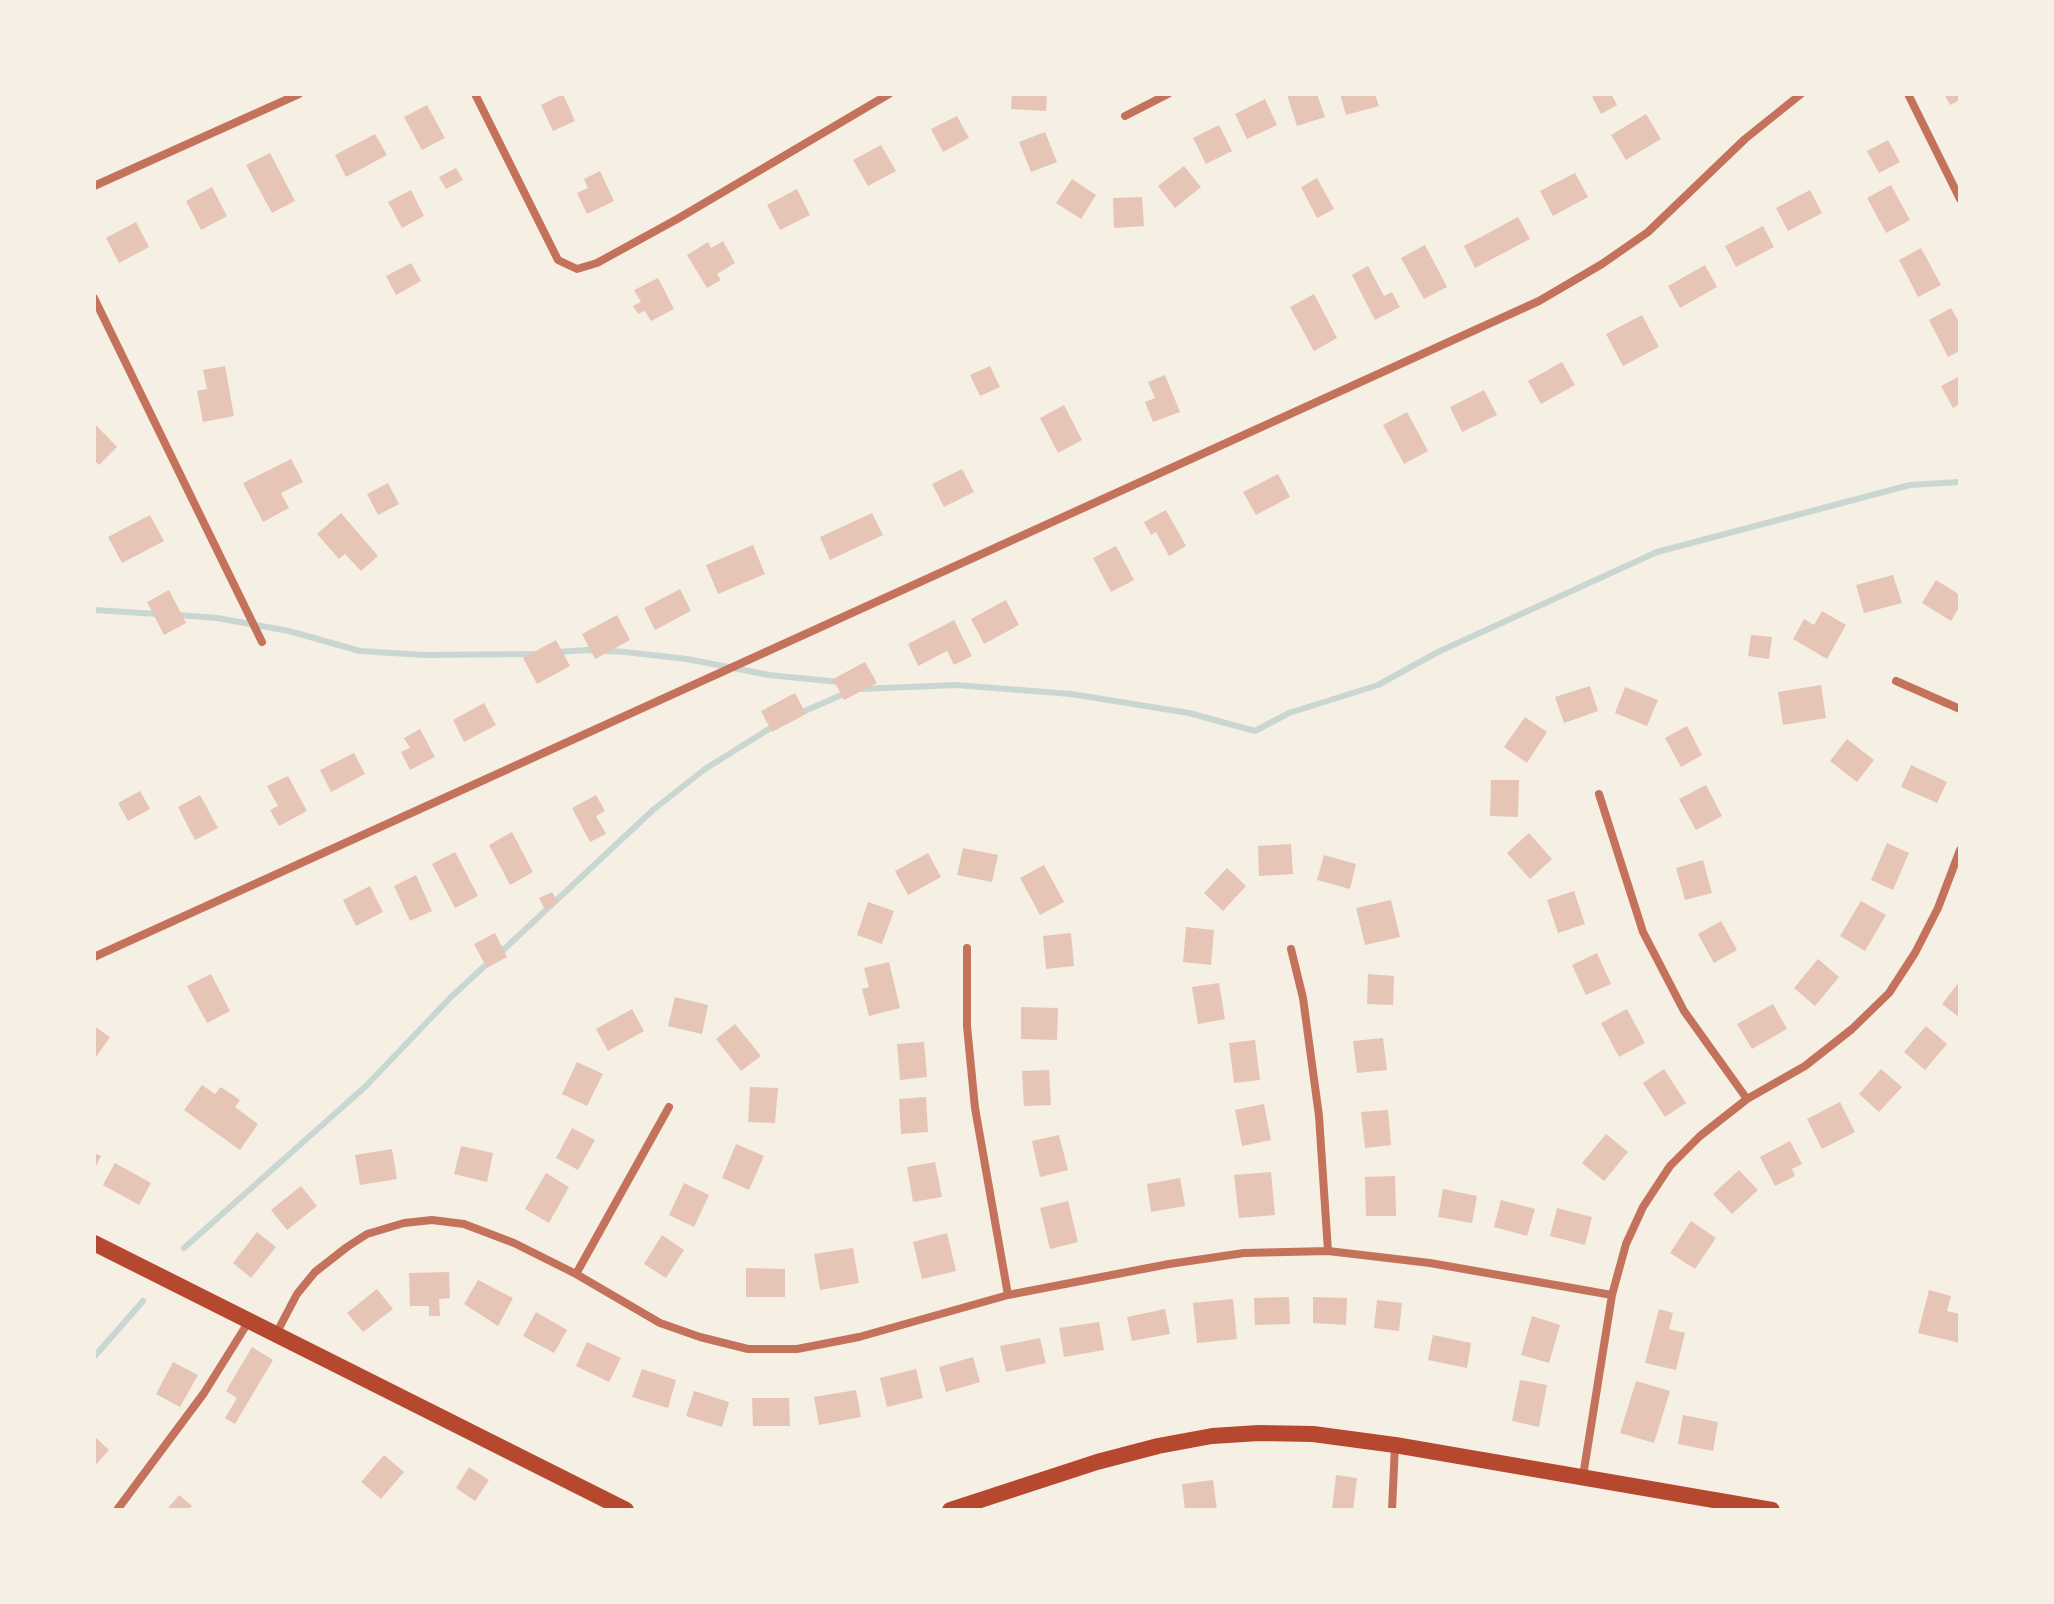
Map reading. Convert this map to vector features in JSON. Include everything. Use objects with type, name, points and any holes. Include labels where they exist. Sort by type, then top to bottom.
[{"type":"main road","points":[[94,1243],[626,1510]]},
{"type":"main road","points":[[950,1510],[1097,1462],[1158,1446],[1212,1436],[1313,1434],[1583,1476],[1772,1510]]},
{"type":"street","points":[[94,186],[299,94]]},
{"type":"street","points":[[475,94],[558,260],[577,269],[597,263],[679,218],[889,94]]},
{"type":"street","points":[[1125,116],[1168,94]]},
{"type":"street","points":[[94,957],[1539,301],[1602,264],[1648,232],[1745,139],[1801,94]]},
{"type":"street","points":[[1908,94],[1960,199]]},
{"type":"street","points":[[94,298],[262,642]]},
{"type":"street","points":[[1896,681],[1960,709]]},
{"type":"street","points":[[1599,794],[1643,932],[1684,1011],[1747,1099]]},
{"type":"street","points":[[1583,1476],[1612,1295],[1626,1244],[1643,1207],[1670,1166],[1700,1136],[1747,1099],[1805,1066],[1852,1029],[1889,993],[1915,953],[1938,908],[1960,850]]},
{"type":"street","points":[[967,948],[967,1026],[975,1108],[1008,1295]]},
{"type":"street","points":[[1291,949],[1303,998],[1319,1116],[1328,1251]]},
{"type":"street","points":[[576,1274],[669,1107]]},
{"type":"street","points":[[276,1334],[297,1294],[315,1272],[367,1234],[404,1223],[432,1220],[464,1224],[514,1243],[576,1274],[660,1323],[748,1349],[797,1349],[859,1337],[1008,1295],[1244,1253],[1328,1251],[1430,1263],[1612,1295]]},
{"type":"street","points":[[117,1510],[204,1393],[249,1321]]},
{"type":"street","points":[[1392,1510],[1395,1445]]},
{"type":"building","points":[[563,94],[575,121],[553,131],[541,105]]},
{"type":"building","points":[[1012,94],[1047,94],[1046,111],[1011,109]]},
{"type":"building","points":[[1317,94],[1325,117],[1297,126],[1287,95]]},
{"type":"building","points":[[1340,94],[1375,94],[1379,106],[1346,115]]},
{"type":"building","points":[[1611,94],[1617,105],[1601,114],[1592,97]]},
{"type":"building","points":[[1944,94],[1960,94],[1960,100],[1950,105]]},
{"type":"building","points":[[1265,99],[1277,125],[1247,139],[1235,114]]},
{"type":"building","points":[[427,105],[445,138],[422,150],[404,117]]},
{"type":"building","points":[[1646,114],[1661,139],[1626,160],[1611,135]]},
{"type":"building","points":[[957,116],[969,138],[943,152],[931,129]]},
{"type":"building","points":[[1219,125],[1232,151],[1206,164],[1193,138]]},
{"type":"building","points":[[1045,132],[1057,162],[1031,172],[1019,142]]},
{"type":"building","points":[[375,134],[387,155],[346,177],[335,155]]},
{"type":"building","points":[[1888,140],[1900,162],[1879,173],[1867,151]]},
{"type":"building","points":[[881,145],[896,171],[868,186],[853,160]]},
{"type":"building","points":[[270,153],[295,201],[272,213],[246,165]]},
{"type":"building","points":[[1184,166],[1201,187],[1175,208],[1158,186]]},
{"type":"building","points":[[456,168],[463,180],[446,189],[439,177]]},
{"type":"building","points":[[600,171],[614,201],[587,214],[577,193],[588,188],[584,179]]},
{"type":"building","points":[[1575,173],[1588,197],[1553,216],[1540,191]]},
{"type":"building","points":[[1317,178],[1334,209],[1317,218],[1301,187]]},
{"type":"building","points":[[1072,179],[1096,195],[1081,219],[1056,203]]},
{"type":"building","points":[[1891,185],[1910,220],[1886,233],[1867,198]]},
{"type":"building","points":[[212,187],[227,216],[201,230],[186,201]]},
{"type":"building","points":[[797,189],[810,215],[780,230],[767,205]]},
{"type":"building","points":[[411,190],[424,216],[402,228],[388,202]]},
{"type":"building","points":[[1810,190],[1822,213],[1788,231],[1776,208]]},
{"type":"building","points":[[1142,197],[1144,226],[1114,228],[1113,198]]},
{"type":"building","points":[[1518,217],[1530,239],[1475,268],[1464,246]]},
{"type":"building","points":[[136,222],[149,247],[119,263],[106,238]]},
{"type":"building","points":[[1763,226],[1774,247],[1736,267],[1725,246]]},
{"type":"building","points":[[723,241],[735,263],[717,274],[721,280],[707,288],[687,255],[708,242],[711,248]]},
{"type":"building","points":[[1425,245],[1447,287],[1424,299],[1401,258]]},
{"type":"building","points":[[1921,248],[1941,285],[1918,297],[1899,260]]},
{"type":"building","points":[[411,263],[421,281],[396,295],[386,276]]},
{"type":"building","points":[[1705,265],[1717,287],[1680,308],[1668,286]]},
{"type":"building","points":[[1368,266],[1384,296],[1392,292],[1400,307],[1375,320],[1352,275]]},
{"type":"building","points":[[658,278],[674,309],[651,321],[645,311],[638,314],[633,306],[641,302],[634,290]]},
{"type":"building","points":[[1314,294],[1337,338],[1314,351],[1290,307]]},
{"type":"building","points":[[1951,308],[1960,324],[1960,351],[1948,357],[1929,320]]},
{"type":"building","points":[[1642,315],[1659,347],[1623,366],[1606,334]]},
{"type":"building","points":[[1562,362],[1575,385],[1541,404],[1528,381]]},
{"type":"building","points":[[225,366],[234,416],[203,422],[197,391],[207,389],[203,370]]},
{"type":"building","points":[[990,366],[1000,387],[980,396],[970,375]]},
{"type":"building","points":[[1165,375],[1180,412],[1153,422],[1145,402],[1155,398],[1148,382]]},
{"type":"building","points":[[1960,376],[1960,404],[1953,408],[1941,386]]},
{"type":"building","points":[[1484,390],[1497,415],[1462,432],[1450,407]]},
{"type":"building","points":[[1064,405],[1082,440],[1058,453],[1040,418]]},
{"type":"building","points":[[1407,412],[1428,451],[1404,464],[1383,425]]},
{"type":"building","points":[[94,423],[117,447],[99,465],[94,460]]},
{"type":"building","points":[[291,459],[303,482],[281,493],[289,508],[263,522],[243,483]]},
{"type":"building","points":[[962,469],[974,492],[944,507],[932,484]]},
{"type":"building","points":[[1278,474],[1290,497],[1256,515],[1243,492]]},
{"type":"building","points":[[388,483],[399,504],[378,515],[367,494]]},
{"type":"building","points":[[1166,510],[1186,546],[1169,556],[1156,532],[1151,535],[1144,522]]},
{"type":"building","points":[[341,513],[378,556],[361,571],[345,554],[339,559],[317,534]]},
{"type":"building","points":[[872,513],[883,535],[830,560],[820,537]]},
{"type":"building","points":[[150,515],[164,541],[122,563],[108,537]]},
{"type":"building","points":[[753,545],[765,574],[718,594],[706,565]]},
{"type":"building","points":[[1116,546],[1134,580],[1111,592],[1093,558]]},
{"type":"building","points":[[1893,575],[1902,603],[1864,613],[1856,585]]},
{"type":"building","points":[[1936,580],[1960,595],[1960,606],[1951,621],[1922,603]]},
{"type":"building","points":[[680,589],[691,611],[655,630],[644,608]]},
{"type":"building","points":[[169,590],[186,623],[164,635],[147,602]]},
{"type":"building","points":[[1006,600],[1019,625],[984,644],[971,619]]},
{"type":"building","points":[[1822,611],[1846,625],[1827,659],[1793,639],[1804,619],[1814,625]]},
{"type":"building","points":[[617,615],[630,640],[595,659],[582,634]]},
{"type":"building","points":[[954,620],[972,656],[954,665],[947,651],[918,666],[908,644]]},
{"type":"building","points":[[1751,635],[1772,637],[1769,659],[1748,656]]},
{"type":"building","points":[[556,640],[570,666],[537,684],[523,658]]},
{"type":"building","points":[[865,662],[877,683],[844,700],[833,679]]},
{"type":"building","points":[[1821,685],[1826,718],[1783,725],[1778,692]]},
{"type":"building","points":[[1590,686],[1598,711],[1564,723],[1555,697]]},
{"type":"building","points":[[1625,687],[1658,700],[1647,726],[1615,713]]},
{"type":"building","points":[[795,693],[806,714],[772,732],[761,711]]},
{"type":"building","points":[[484,703],[496,725],[464,742],[453,720]]},
{"type":"building","points":[[1525,717],[1547,732],[1527,763],[1504,747]]},
{"type":"building","points":[[1687,726],[1702,755],[1681,767],[1665,738]]},
{"type":"building","points":[[420,729],[435,757],[410,770],[401,752],[410,748],[404,738]]},
{"type":"building","points":[[1847,739],[1874,760],[1857,782],[1830,761]]},
{"type":"building","points":[[354,753],[365,774],[331,792],[320,770]]},
{"type":"building","points":[[1911,765],[1947,782],[1937,803],[1901,787]]},
{"type":"building","points":[[288,776],[307,811],[279,826],[270,810],[278,806],[267,786]]},
{"type":"building","points":[[1491,780],[1519,780],[1518,817],[1490,816]]},
{"type":"building","points":[[1706,785],[1722,816],[1696,830],[1679,799]]},
{"type":"building","points":[[140,791],[150,809],[128,821],[118,803]]},
{"type":"building","points":[[200,795],[218,828],[195,840],[178,807]]},
{"type":"building","points":[[596,795],[605,811],[596,816],[606,834],[590,842],[572,808]]},
{"type":"building","points":[[512,832],[533,872],[510,885],[489,845]]},
{"type":"building","points":[[1529,833],[1552,859],[1530,879],[1507,853]]},
{"type":"building","points":[[1887,843],[1909,853],[1893,890],[1871,880]]},
{"type":"building","points":[[1291,844],[1293,874],[1259,876],[1258,846]]},
{"type":"building","points":[[963,848],[998,855],[992,882],[957,875]]},
{"type":"building","points":[[455,852],[478,896],[455,908],[432,864]]},
{"type":"building","points":[[928,853],[941,877],[908,895],[895,871]]},
{"type":"building","points":[[1324,855],[1356,864],[1350,889],[1317,880]]},
{"type":"building","points":[[1703,860],[1712,893],[1685,900],[1676,868]]},
{"type":"building","points":[[1044,865],[1064,902],[1040,915],[1020,878]]},
{"type":"building","points":[[1227,868],[1246,886],[1223,911],[1204,893]]},
{"type":"building","points":[[416,875],[432,911],[410,921],[394,886]]},
{"type":"building","points":[[370,886],[383,912],[356,926],[343,900]]},
{"type":"building","points":[[1574,891],[1585,924],[1558,933],[1547,900]]},
{"type":"building","points":[[552,892],[558,903],[545,910],[539,898]]},
{"type":"building","points":[[1391,900],[1400,937],[1365,945],[1356,908]]},
{"type":"building","points":[[1861,901],[1886,915],[1865,951],[1840,936]]},
{"type":"building","points":[[868,902],[894,911],[882,944],[857,935]]},
{"type":"building","points":[[1721,921],[1737,950],[1714,963],[1698,934]]},
{"type":"building","points":[[1186,927],[1214,930],[1211,965],[1183,962]]},
{"type":"building","points":[[495,933],[507,957],[487,968],[474,944]]},
{"type":"building","points":[[1071,933],[1074,966],[1046,969],[1043,936]]},
{"type":"building","points":[[1597,953],[1611,984],[1586,995],[1572,965]]},
{"type":"building","points":[[1818,959],[1839,977],[1815,1006],[1794,988]]},
{"type":"building","points":[[889,962],[900,1008],[869,1016],[862,989],[869,987],[864,968]]},
{"type":"building","points":[[211,974],[230,1011],[207,1023],[187,986]]},
{"type":"building","points":[[1368,974],[1394,976],[1393,1005],[1367,1004]]},
{"type":"building","points":[[1960,981],[1960,1018],[1942,1004]]},
{"type":"building","points":[[1219,983],[1225,1019],[1198,1024],[1192,987]]},
{"type":"building","points":[[675,997],[708,1005],[702,1034],[668,1026]]},
{"type":"building","points":[[1773,1004],[1787,1029],[1752,1049],[1737,1024]]},
{"type":"building","points":[[1021,1007],[1058,1008],[1057,1040],[1021,1039]]},
{"type":"building","points":[[632,1009],[644,1031],[608,1051],[596,1029]]},
{"type":"building","points":[[1627,1009],[1645,1043],[1619,1057],[1601,1023]]},
{"type":"building","points":[[735,1024],[761,1056],[741,1071],[716,1039]]},
{"type":"building","points":[[94,1026],[110,1037],[94,1060]]},
{"type":"building","points":[[1926,1026],[1947,1044],[1925,1070],[1904,1052]]},
{"type":"building","points":[[1383,1038],[1387,1070],[1357,1073],[1353,1041]]},
{"type":"building","points":[[1255,1040],[1260,1080],[1234,1083],[1229,1043]]},
{"type":"building","points":[[924,1042],[927,1077],[900,1080],[897,1044]]},
{"type":"building","points":[[577,1062],[603,1074],[587,1106],[562,1094]]},
{"type":"building","points":[[1664,1069],[1686,1103],[1665,1117],[1643,1083]]},
{"type":"building","points":[[1881,1069],[1902,1087],[1879,1112],[1859,1094]]},
{"type":"building","points":[[1049,1070],[1051,1105],[1024,1106],[1022,1071]]},
{"type":"building","points":[[202,1085],[215,1094],[221,1087],[240,1100],[235,1107],[258,1124],[240,1150],[184,1110]]},
{"type":"building","points":[[750,1087],[778,1088],[775,1123],[748,1122]]},
{"type":"building","points":[[926,1097],[928,1132],[901,1134],[899,1099]]},
{"type":"building","points":[[1840,1102],[1855,1132],[1822,1149],[1807,1119]]},
{"type":"building","points":[[1264,1104],[1271,1140],[1242,1146],[1235,1110]]},
{"type":"building","points":[[1388,1110],[1391,1145],[1365,1148],[1361,1112]]},
{"type":"building","points":[[572,1128],[595,1140],[578,1170],[556,1158]]},
{"type":"building","points":[[1606,1134],[1628,1152],[1604,1181],[1582,1163]]},
{"type":"building","points":[[1059,1135],[1068,1170],[1040,1177],[1032,1141]]},
{"type":"building","points":[[1790,1141],[1802,1164],[1792,1169],[1795,1176],[1775,1186],[1760,1157]]},
{"type":"building","points":[[736,1144],[764,1156],[749,1190],[722,1178]]},
{"type":"building","points":[[461,1146],[493,1153],[487,1182],[454,1174]]},
{"type":"building","points":[[392,1149],[397,1179],[360,1185],[355,1155]]},
{"type":"building","points":[[94,1153],[101,1156],[94,1170]]},
{"type":"building","points":[[935,1162],[942,1197],[913,1202],[907,1167]]},
{"type":"building","points":[[115,1163],[151,1183],[139,1205],[103,1185]]},
{"type":"building","points":[[1739,1170],[1758,1190],[1732,1214],[1713,1194]]},
{"type":"building","points":[[1271,1172],[1275,1215],[1239,1218],[1234,1175]]},
{"type":"building","points":[[546,1173],[569,1187],[549,1223],[525,1209]]},
{"type":"building","points":[[1395,1176],[1396,1216],[1366,1216],[1365,1177]]},
{"type":"building","points":[[1180,1178],[1185,1206],[1151,1212],[1147,1184]]},
{"type":"building","points":[[684,1183],[709,1195],[694,1227],[669,1215]]},
{"type":"building","points":[[301,1186],[317,1206],[287,1230],[271,1210]]},
{"type":"building","points":[[1443,1189],[1477,1196],[1472,1223],[1438,1217]]},
{"type":"building","points":[[1501,1200],[1535,1209],[1527,1236],[1494,1227]]},
{"type":"building","points":[[1068,1201],[1078,1242],[1050,1249],[1040,1208]]},
{"type":"building","points":[[1557,1208],[1592,1217],[1585,1245],[1550,1236]]},
{"type":"building","points":[[1691,1221],[1716,1238],[1695,1269],[1670,1253]]},
{"type":"building","points":[[257,1232],[276,1247],[251,1278],[233,1263]]},
{"type":"building","points":[[947,1233],[956,1271],[922,1279],[913,1242]]},
{"type":"building","points":[[662,1235],[684,1250],[666,1278],[644,1264]]},
{"type":"building","points":[[853,1248],[859,1283],[820,1290],[814,1254]]},
{"type":"building","points":[[746,1268],[785,1269],[785,1297],[746,1297]]},
{"type":"building","points":[[449,1272],[450,1298],[439,1299],[440,1316],[429,1316],[429,1306],[410,1306],[409,1273]]},
{"type":"building","points":[[478,1280],[513,1298],[498,1326],[464,1304]]},
{"type":"building","points":[[377,1289],[393,1309],[363,1332],[347,1313]]},
{"type":"building","points":[[1929,1290],[1951,1296],[1947,1311],[1960,1314],[1960,1343],[1918,1333]]},
{"type":"building","points":[[1289,1297],[1290,1324],[1255,1325],[1254,1298]]},
{"type":"building","points":[[1313,1297],[1347,1298],[1346,1325],[1313,1323]]},
{"type":"building","points":[[1233,1299],[1237,1339],[1197,1343],[1193,1303]]},
{"type":"building","points":[[1377,1300],[1402,1303],[1399,1331],[1374,1328]]},
{"type":"building","points":[[1165,1309],[1170,1334],[1132,1341],[1127,1317]]},
{"type":"building","points":[[1659,1309],[1673,1313],[1669,1329],[1685,1333],[1676,1370],[1645,1363]]},
{"type":"building","points":[[536,1312],[567,1330],[554,1353],[523,1336]]},
{"type":"building","points":[[1532,1316],[1560,1325],[1549,1363],[1521,1355]]},
{"type":"building","points":[[1099,1322],[1104,1350],[1064,1357],[1059,1328]]},
{"type":"building","points":[[1433,1335],[1471,1343],[1467,1368],[1428,1360]]},
{"type":"building","points":[[1040,1338],[1046,1363],[1006,1372],[1000,1346]]},
{"type":"building","points":[[587,1342],[621,1358],[609,1382],[576,1366]]},
{"type":"building","points":[[252,1347],[273,1360],[235,1424],[225,1418],[237,1398],[226,1391]]},
{"type":"building","points":[[973,1357],[980,1382],[946,1392],[939,1367]]},
{"type":"building","points":[[173,1362],[198,1375],[180,1407],[156,1394]]},
{"type":"building","points":[[642,1369],[676,1380],[668,1408],[632,1397]]},
{"type":"building","points":[[916,1369],[923,1398],[887,1407],[880,1378]]},
{"type":"building","points":[[1520,1380],[1547,1385],[1539,1427],[1512,1421]]},
{"type":"building","points":[[1636,1381],[1670,1391],[1654,1443],[1620,1433]]},
{"type":"building","points":[[856,1390],[861,1417],[819,1425],[814,1397]]},
{"type":"building","points":[[694,1391],[729,1402],[722,1427],[686,1416]]},
{"type":"building","points":[[752,1398],[789,1398],[790,1426],[753,1426]]},
{"type":"building","points":[[1683,1415],[1718,1422],[1713,1451],[1678,1444]]},
{"type":"building","points":[[94,1436],[109,1450],[94,1467]]},
{"type":"building","points":[[384,1455],[404,1472],[381,1499],[361,1482]]},
{"type":"building","points":[[469,1467],[489,1480],[475,1501],[456,1488]]},
{"type":"building","points":[[1336,1475],[1357,1478],[1353,1510],[1332,1510]]},
{"type":"building","points":[[1213,1480],[1217,1510],[1185,1510],[1182,1484]]},
{"type":"building","points":[[179,1495],[192,1506],[188,1510],[170,1510],[168,1508]]},
{"type":"waterway","points":[[861,689],[956,685],[1071,694],[1189,713],[1255,731],[1289,713],[1378,685],[1438,652],[1657,552],[1910,485],[1960,482]]},
{"type":"waterway","points":[[94,610],[158,614]]},
{"type":"waterway","points":[[177,615],[217,618],[289,631],[360,651],[424,655],[538,654]]},
{"type":"waterway","points":[[557,652],[625,652],[687,659],[769,675],[839,682]]},
{"type":"waterway","points":[[798,714],[846,693]]},
{"type":"waterway","points":[[500,953],[653,810],[705,769],[777,724]]},
{"type":"waterway","points":[[184,1248],[366,1086],[491,960]]},
{"type":"waterway","points":[[94,1357],[143,1301]]}]
